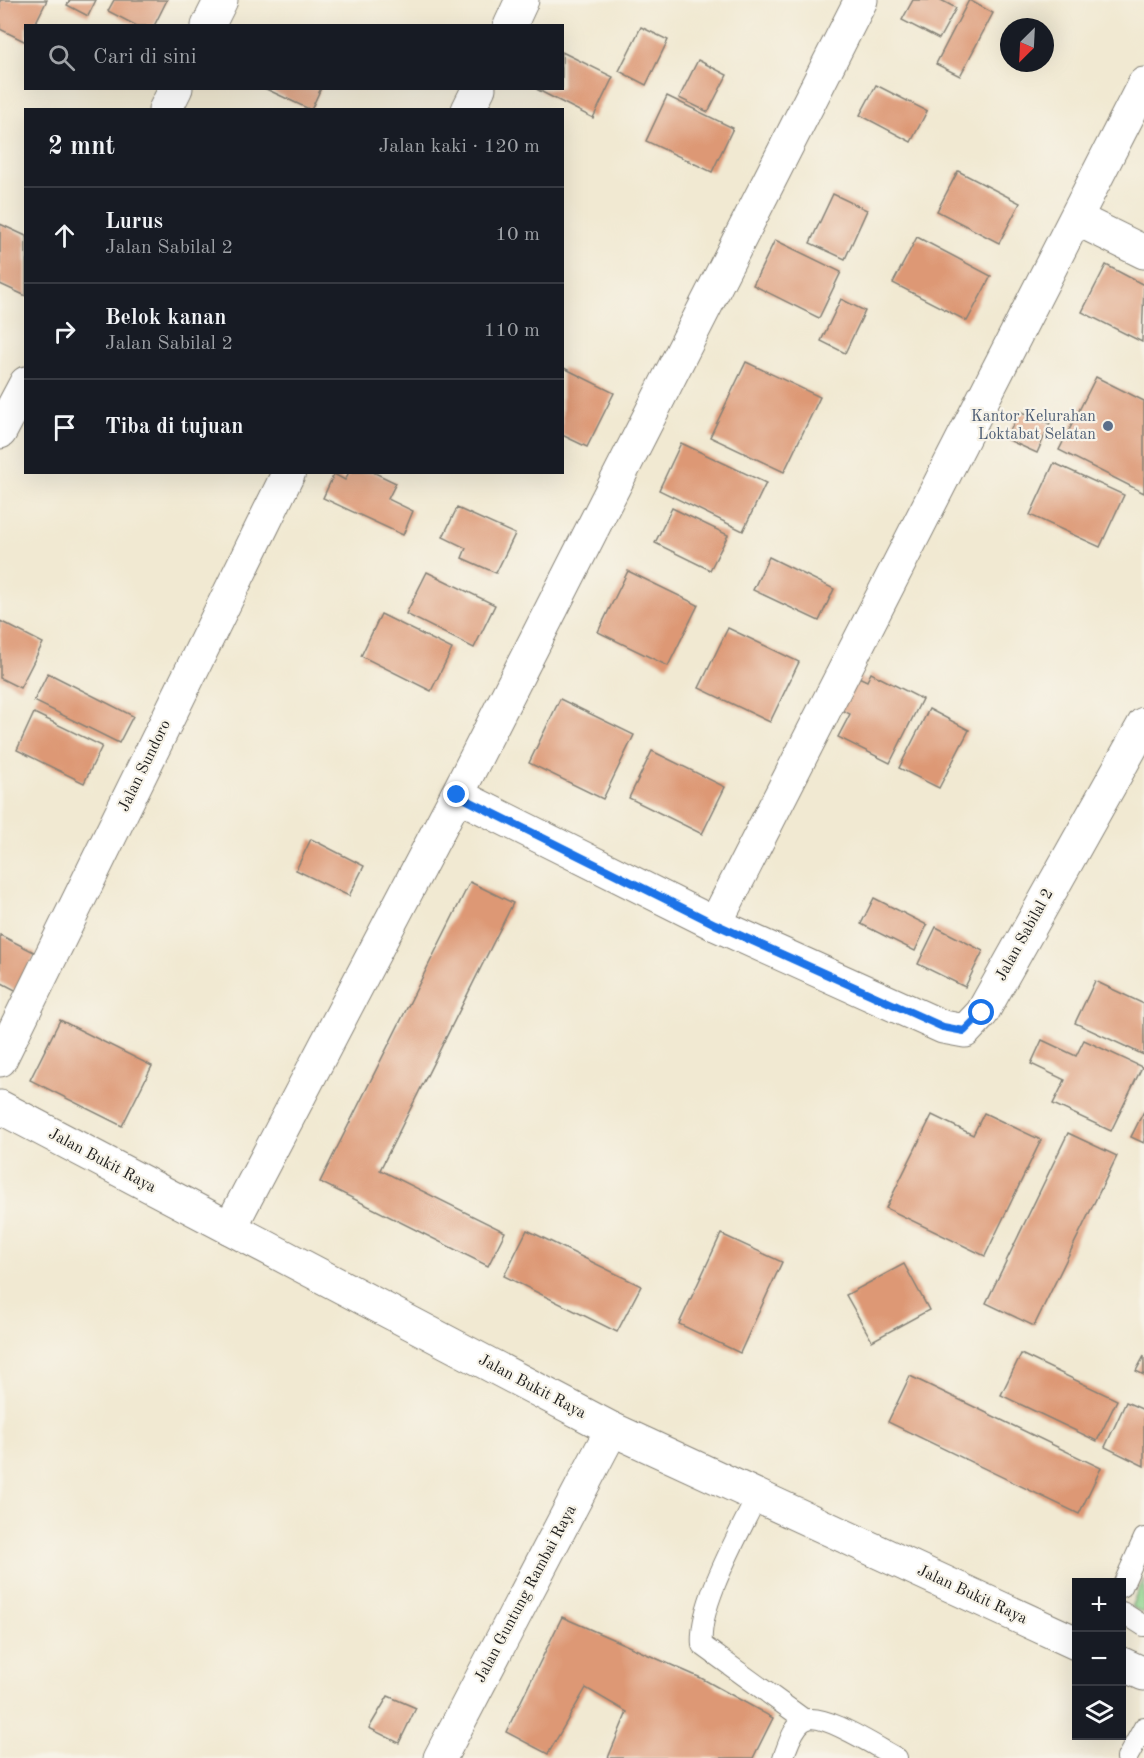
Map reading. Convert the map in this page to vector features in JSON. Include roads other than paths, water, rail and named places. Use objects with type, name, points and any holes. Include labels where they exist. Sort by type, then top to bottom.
[{"type":"street","points":[[209,24],[221,0]]},
{"type":"street","points":[[511,24],[522,0]]},
{"type":"street","points":[[230,1228],[457,795],[861,0]]},
{"type":"street","points":[[715,924],[1144,84]]},
{"type":"street","points":[[166,108],[175,90]]},
{"type":"street","points":[[469,108],[478,90]]},
{"type":"street","points":[[1077,219],[1144,252]]},
{"type":"street","points":[[0,432],[24,387]]},
{"type":"street","name":"Jalan Sundoro","points":[[0,1060],[289,474]]},
{"type":"street","name":"Jalan Sabilal 2","points":[[457,795],[715,924],[943,1027],[964,1031],[982,1013],[1144,724]]},
{"type":"street","name":"Jalan Bukit Raya","points":[[0,1107],[612,1429],[1072,1641]]},
{"type":"street","name":"Jalan Guntung Rambai Raya","points":[[440,1758],[612,1429]]},
{"type":"street","points":[[1126,1666],[1144,1674]]},
{"type":"lane","points":[[757,1496],[706,1607],[700,1628],[702,1645],[804,1720]]},
{"type":"lane","points":[[1126,1578],[1144,1538]]},
{"type":"lane","points":[[1126,1615],[1144,1626]]},
{"type":"lane","points":[[783,1758],[795,1730],[804,1720],[815,1718],[838,1726],[897,1758]]},
{"type":"lane","points":[[1127,1758],[1144,1727]]},
{"type":"place","name":"Kantor Kelurahan Loktabat Selatan","points":[[1108,426]]}]
